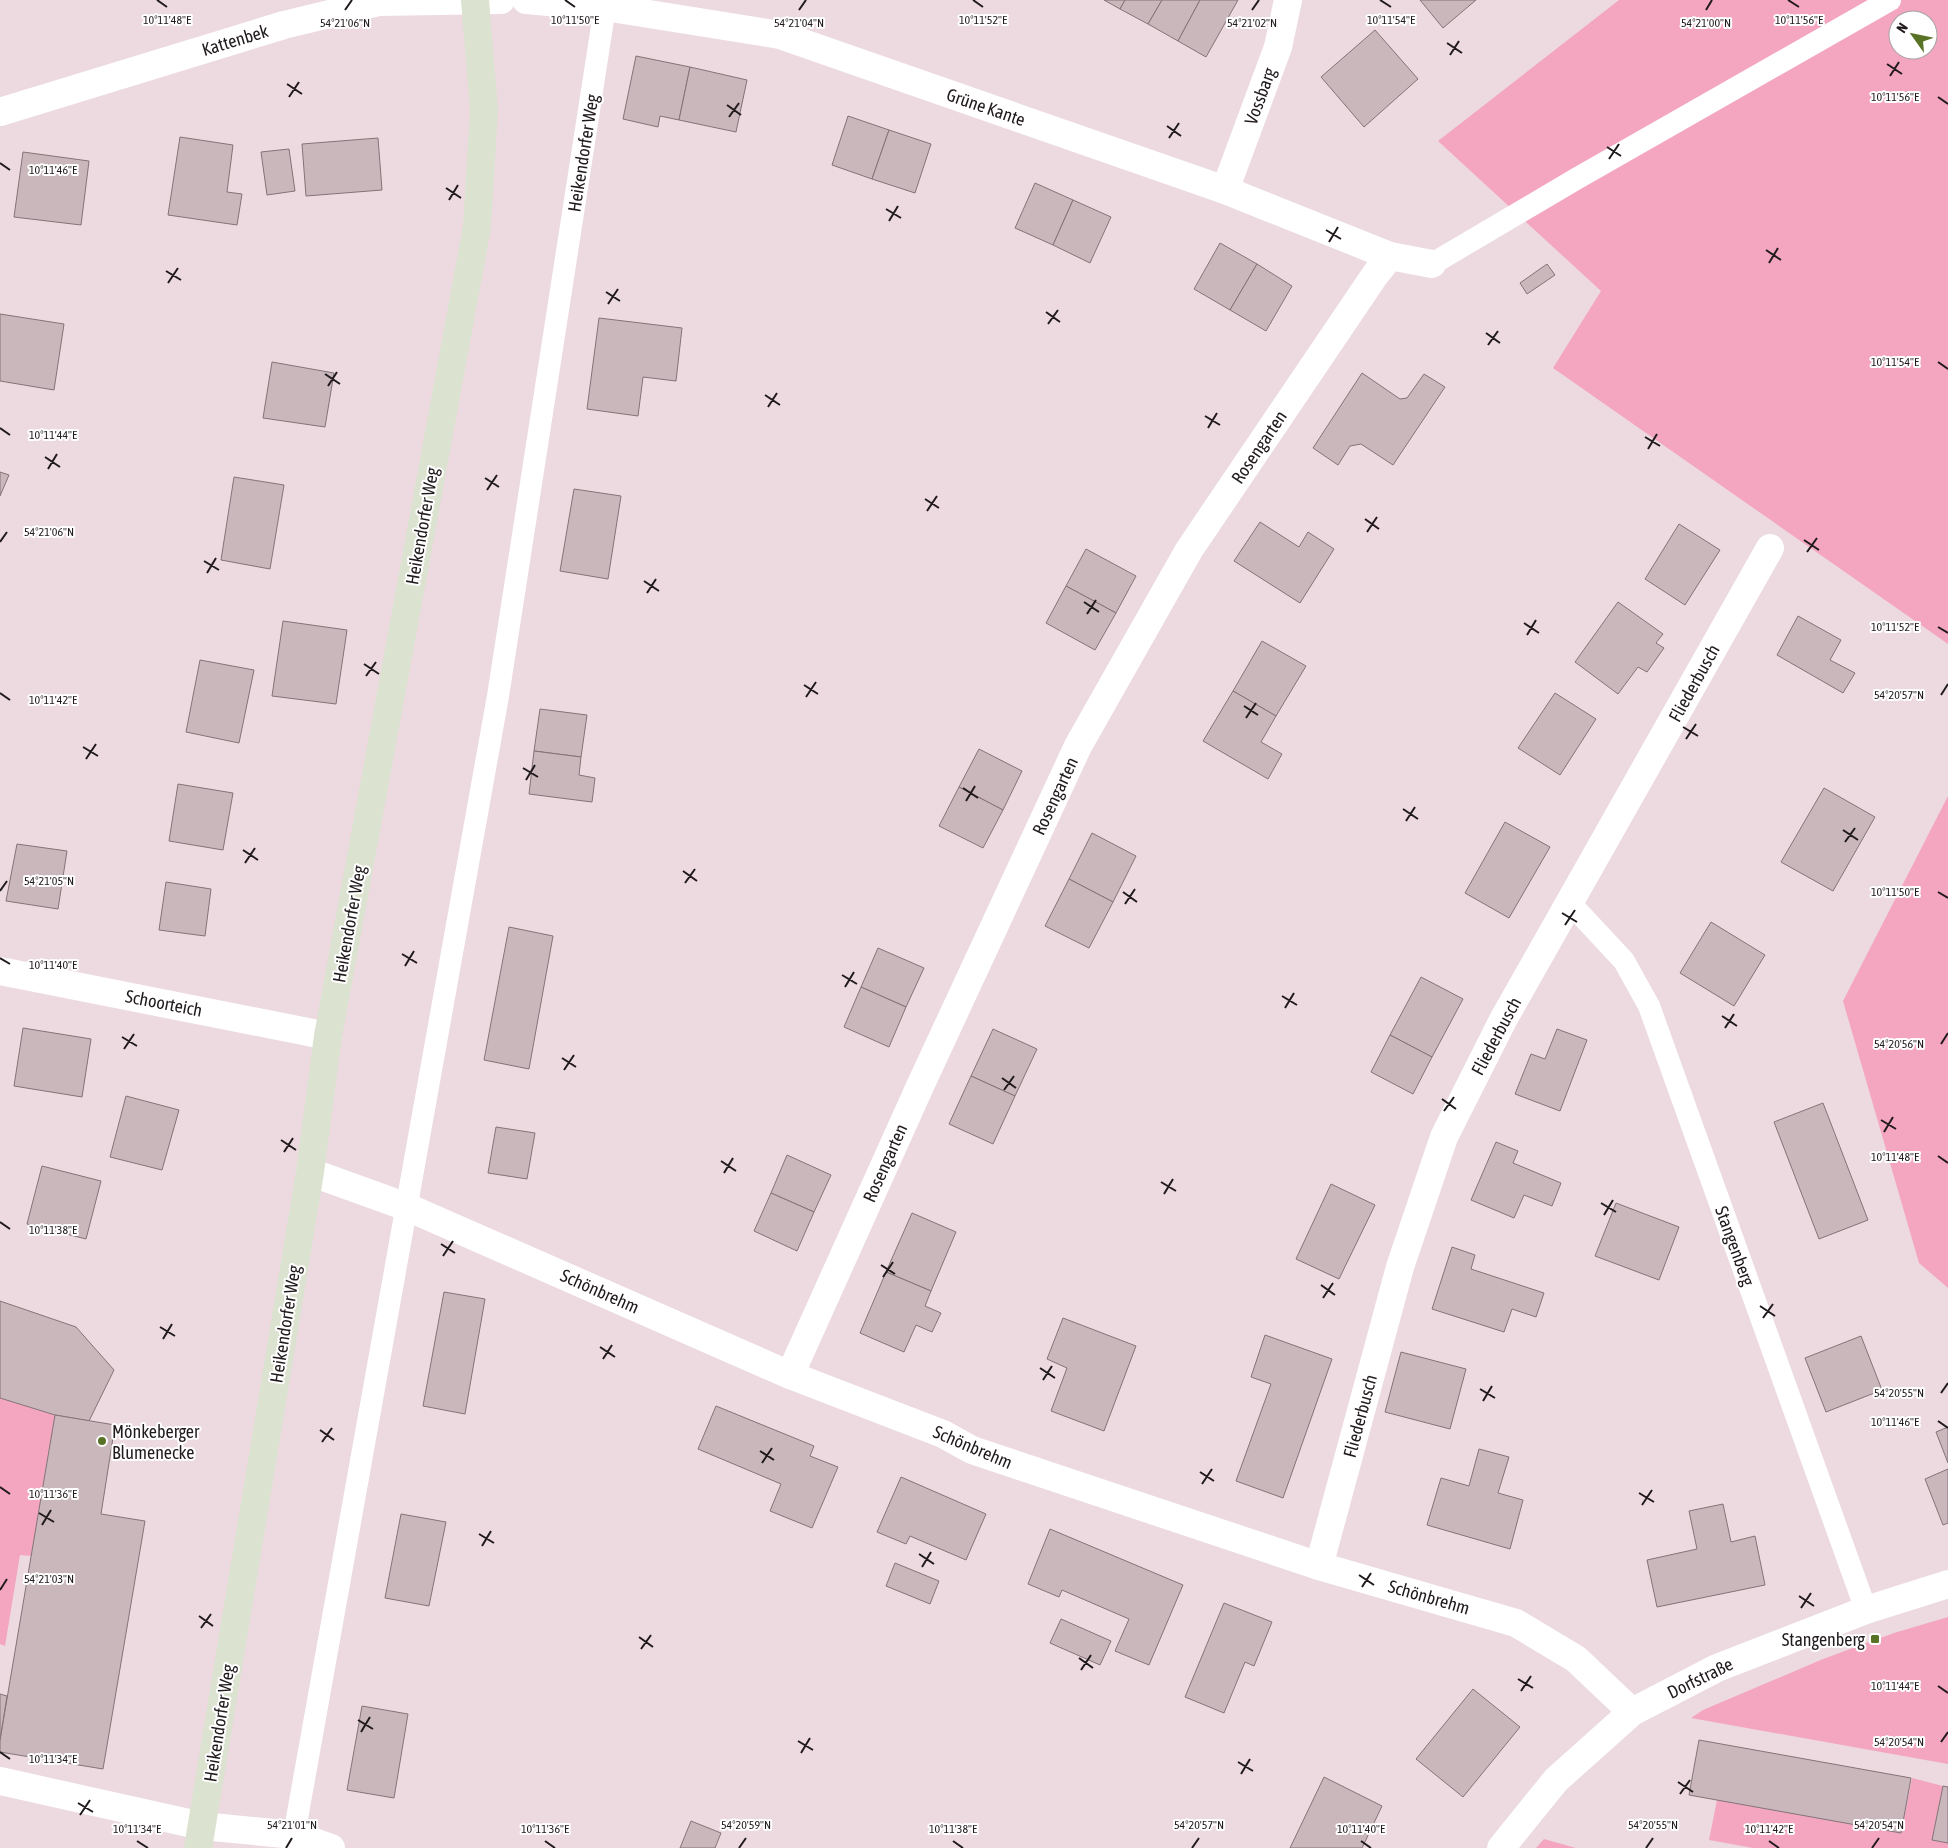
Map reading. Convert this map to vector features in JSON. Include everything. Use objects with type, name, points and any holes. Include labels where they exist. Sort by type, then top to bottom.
[{"type":"street","name":"Kattenbek","points":[[0,112],[284,24],[379,2],[484,0]]},
{"type":"street","name":"Heikendorfer Weg","points":[[200,1837],[310,1172],[328,1036],[477,227],[484,110],[484,0]]},
{"type":"street","name":"Grüne Kante","points":[[526,0],[605,7],[780,35],[1225,190],[1390,256],[1432,264]]},
{"type":"street","name":"Vossbarg","points":[[1225,190],[1278,47],[1288,0]]},
{"type":"street","name":"Rosengarten","points":[[790,1375],[920,1084],[1078,746],[1189,550],[1375,275],[1390,256]]},
{"type":"street","name":"Fliederbusch","points":[[1319,1566],[1400,1267],[1444,1137],[1503,1020],[1770,548]]},
{"type":"street","name":"Schoorteich","points":[[0,971],[328,1036]]},
{"type":"street","name":"Schönbrehm","points":[[310,1172],[407,1206],[790,1375],[943,1434],[972,1450],[1319,1566],[1516,1622],[1576,1659],[1632,1712]]},
{"type":"street","name":"Dorfstraße","points":[[1501,1848],[1556,1780],[1632,1712],[1717,1668],[1866,1610],[1948,1584]]},
{"type":"street","points":[[0,1780],[200,1837],[294,1835],[331,1848]]},
{"type":"lane","points":[[1432,264],[1576,179],[1890,0]]},
{"type":"lane","name":"Heikendorfer Weg","points":[[294,1835],[498,696],[605,7]]},
{"type":"lane","name":"Stangenberg","points":[[1570,903],[1624,961],[1649,1006],[1866,1610]]},
{"type":"shaded area","points":[[1619,0],[1948,0],[1948,644],[1553,368],[1601,291],[1438,141]]},
{"type":"shaded area","points":[[1948,796],[1948,1288],[1919,1263],[1843,1001]]},
{"type":"shaded area","points":[[0,1398],[55,1415],[31,1556],[20,1555],[5,1646],[0,1644]]},
{"type":"shaded area","points":[[1948,1617],[1948,1764],[1691,1718],[1703,1710],[1823,1659],[1894,1633]]},
{"type":"shaded area","points":[[1912,1778],[1943,1786],[1932,1840],[1948,1843],[1948,1848],[1753,1848],[1709,1840],[1717,1800],[1901,1833]]},
{"type":"shaded area","points":[[1544,1839],[1576,1848],[1536,1848]]},
{"type":"building","points":[[1104,0],[1125,0],[1120,9]]},
{"type":"building","points":[[1125,0],[1162,0],[1148,24],[1120,9]]},
{"type":"building","points":[[1162,0],[1200,0],[1178,41],[1148,24]]},
{"type":"building","points":[[1200,0],[1238,0],[1206,57],[1178,41]]},
{"type":"building","points":[[1420,0],[1476,0],[1443,28]]},
{"type":"building","points":[[1375,30],[1418,79],[1364,127],[1321,77]]},
{"type":"building","points":[[636,56],[690,67],[679,120],[660,116],[658,127],[623,119]]},
{"type":"building","points":[[690,67],[747,80],[736,132],[679,120]]},
{"type":"building","points":[[848,116],[889,130],[872,179],[832,165]]},
{"type":"building","points":[[889,130],[931,144],[915,193],[872,179]]},
{"type":"building","points":[[180,137],[233,145],[227,192],[242,194],[237,225],[168,215]]},
{"type":"building","points":[[378,138],[382,190],[306,196],[302,144]]},
{"type":"building","points":[[289,149],[295,191],[267,195],[261,152]]},
{"type":"building","points":[[23,152],[89,161],[81,225],[14,217]]},
{"type":"building","points":[[1035,183],[1073,200],[1053,245],[1015,228]]},
{"type":"building","points":[[1073,200],[1111,217],[1090,263],[1053,245]]},
{"type":"building","points":[[1220,243],[1257,264],[1230,310],[1194,289]]},
{"type":"building","points":[[1257,264],[1292,286],[1266,331],[1230,310]]},
{"type":"building","points":[[1547,264],[1555,275],[1527,294],[1520,283]]},
{"type":"building","points":[[0,314],[64,324],[54,390],[0,381]]},
{"type":"building","points":[[599,318],[682,328],[676,381],[643,377],[638,416],[587,409]]},
{"type":"building","points":[[272,362],[334,373],[325,427],[263,418]]},
{"type":"building","points":[[1362,373],[1400,399],[1407,398],[1424,374],[1445,387],[1393,465],[1361,444],[1350,446],[1338,465],[1313,448]]},
{"type":"building","points":[[0,472],[9,475],[0,496]]},
{"type":"building","points":[[234,477],[284,485],[270,569],[221,560]]},
{"type":"building","points":[[574,489],[621,496],[608,579],[560,571]]},
{"type":"building","points":[[1260,522],[1299,547],[1308,532],[1334,549],[1300,603],[1234,561]]},
{"type":"building","points":[[1679,524],[1720,550],[1685,605],[1645,579]]},
{"type":"building","points":[[1086,549],[1136,576],[1116,613],[1066,586]]},
{"type":"building","points":[[1066,586],[1116,613],[1095,650],[1046,623]]},
{"type":"building","points":[[1618,602],[1663,634],[1656,643],[1664,648],[1647,672],[1638,667],[1618,694],[1575,662]]},
{"type":"building","points":[[1798,616],[1841,640],[1830,660],[1855,673],[1843,693],[1777,655]]},
{"type":"building","points":[[283,621],[347,630],[336,704],[272,696]]},
{"type":"building","points":[[1262,641],[1306,666],[1276,716],[1233,691]]},
{"type":"building","points":[[200,660],[254,670],[239,743],[186,732]]},
{"type":"building","points":[[1233,691],[1276,716],[1261,742],[1282,754],[1268,779],[1203,741]]},
{"type":"building","points":[[1555,693],[1596,719],[1560,775],[1518,748]]},
{"type":"building","points":[[540,709],[587,715],[581,757],[534,751]]},
{"type":"building","points":[[979,749],[1022,771],[1003,810],[959,787]]},
{"type":"building","points":[[534,751],[581,757],[579,775],[595,778],[592,802],[529,794]]},
{"type":"building","points":[[178,784],[233,793],[223,850],[169,841]]},
{"type":"building","points":[[959,787],[1003,810],[983,848],[939,826]]},
{"type":"building","points":[[1824,788],[1875,817],[1833,891],[1781,862]]},
{"type":"building","points":[[1505,822],[1550,847],[1509,918],[1465,893]]},
{"type":"building","points":[[1092,833],[1136,856],[1113,902],[1069,879]]},
{"type":"building","points":[[17,844],[67,851],[58,909],[6,901]]},
{"type":"building","points":[[1069,879],[1113,902],[1089,948],[1045,926]]},
{"type":"building","points":[[166,882],[211,889],[205,936],[159,930]]},
{"type":"building","points":[[1711,922],[1765,955],[1734,1006],[1680,973]]},
{"type":"building","points":[[509,927],[553,936],[529,1069],[484,1060]]},
{"type":"building","points":[[878,948],[924,968],[906,1007],[861,987]]},
{"type":"building","points":[[1421,977],[1463,999],[1432,1057],[1390,1035]]},
{"type":"building","points":[[861,987],[906,1007],[889,1047],[844,1027]]},
{"type":"building","points":[[23,1028],[91,1039],[82,1097],[14,1086]]},
{"type":"building","points":[[993,1029],[1037,1049],[1015,1096],[971,1076]]},
{"type":"building","points":[[1557,1029],[1587,1040],[1560,1111],[1515,1094],[1531,1054],[1545,1059]]},
{"type":"building","points":[[1390,1035],[1432,1057],[1413,1094],[1371,1072]]},
{"type":"building","points":[[971,1076],[1015,1096],[993,1144],[949,1124]]},
{"type":"building","points":[[126,1096],[179,1110],[162,1170],[110,1157]]},
{"type":"building","points":[[1823,1103],[1868,1220],[1819,1239],[1774,1122]]},
{"type":"building","points":[[496,1127],[535,1133],[527,1179],[488,1173]]},
{"type":"building","points":[[1496,1142],[1518,1151],[1513,1163],[1561,1183],[1552,1206],[1524,1195],[1514,1218],[1471,1200]]},
{"type":"building","points":[[787,1155],[831,1175],[814,1212],[771,1193]]},
{"type":"building","points":[[42,1166],[101,1181],[86,1239],[27,1224]]},
{"type":"building","points":[[1331,1184],[1375,1205],[1339,1279],[1296,1259]]},
{"type":"building","points":[[771,1193],[814,1212],[797,1251],[754,1231]]},
{"type":"building","points":[[1616,1203],[1679,1227],[1659,1280],[1595,1256]]},
{"type":"building","points":[[912,1213],[956,1232],[931,1291],[886,1272]]},
{"type":"building","points":[[1452,1247],[1475,1255],[1471,1269],[1544,1293],[1536,1317],[1512,1309],[1504,1332],[1432,1309]]},
{"type":"building","points":[[886,1272],[931,1291],[925,1306],[941,1313],[932,1332],[916,1325],[904,1352],[860,1333]]},
{"type":"building","points":[[444,1292],[485,1299],[465,1414],[423,1406]]},
{"type":"building","points":[[0,1301],[76,1327],[114,1370],[89,1421],[55,1415],[0,1398]]},
{"type":"building","points":[[1063,1318],[1136,1346],[1104,1431],[1051,1411],[1067,1368],[1047,1359]]},
{"type":"building","points":[[1265,1335],[1332,1359],[1283,1498],[1236,1481],[1271,1384],[1251,1377]]},
{"type":"building","points":[[1861,1336],[1882,1390],[1826,1412],[1805,1358]]},
{"type":"building","points":[[1401,1352],[1466,1369],[1450,1429],[1385,1412]]},
{"type":"building","points":[[716,1406],[814,1446],[810,1456],[838,1467],[812,1528],[770,1511],[781,1484],[698,1449]]},
{"type":"building","points":[[55,1415],[115,1425],[101,1514],[145,1521],[103,1769],[0,1752],[0,1740]]},
{"type":"building","points":[[1948,1427],[1948,1463],[1936,1432]]},
{"type":"building","points":[[1479,1449],[1509,1457],[1498,1493],[1523,1500],[1510,1549],[1427,1525],[1441,1478],[1469,1486]]},
{"type":"building","points":[[1948,1469],[1948,1523],[1943,1525],[1925,1479]]},
{"type":"building","points":[[901,1477],[986,1514],[966,1560],[910,1536],[906,1544],[877,1532]]},
{"type":"building","points":[[1723,1504],[1731,1542],[1755,1536],[1765,1585],[1657,1607],[1647,1560],[1697,1549],[1689,1511]]},
{"type":"building","points":[[401,1514],[446,1522],[429,1606],[385,1598]]},
{"type":"building","points":[[1050,1529],[1183,1585],[1149,1665],[1115,1651],[1129,1619],[1062,1590],[1059,1597],[1028,1584]]},
{"type":"building","points":[[895,1563],[939,1581],[930,1604],[886,1586]]},
{"type":"building","points":[[1224,1603],[1272,1622],[1254,1666],[1245,1662],[1224,1713],[1185,1697]]},
{"type":"building","points":[[1061,1619],[1111,1641],[1100,1665],[1050,1643]]},
{"type":"building","points":[[1473,1689],[1520,1727],[1463,1797],[1416,1759]]},
{"type":"building","points":[[0,1694],[7,1696],[0,1740]]},
{"type":"building","points":[[362,1706],[408,1714],[394,1798],[347,1790]]},
{"type":"building","points":[[1699,1740],[1911,1778],[1901,1833],[1689,1795]]},
{"type":"building","points":[[1324,1777],[1382,1806],[1362,1848],[1290,1848]]},
{"type":"building","points":[[1943,1786],[1948,1787],[1948,1843],[1932,1840]]},
{"type":"building","points":[[691,1821],[721,1833],[715,1848],[680,1848]]},
{"type":"place","name":"Mönkeberger Blumenecke","points":[[102,1441]]},
{"type":"place","name":"Stangenberg","points":[[1875,1639]]}]
